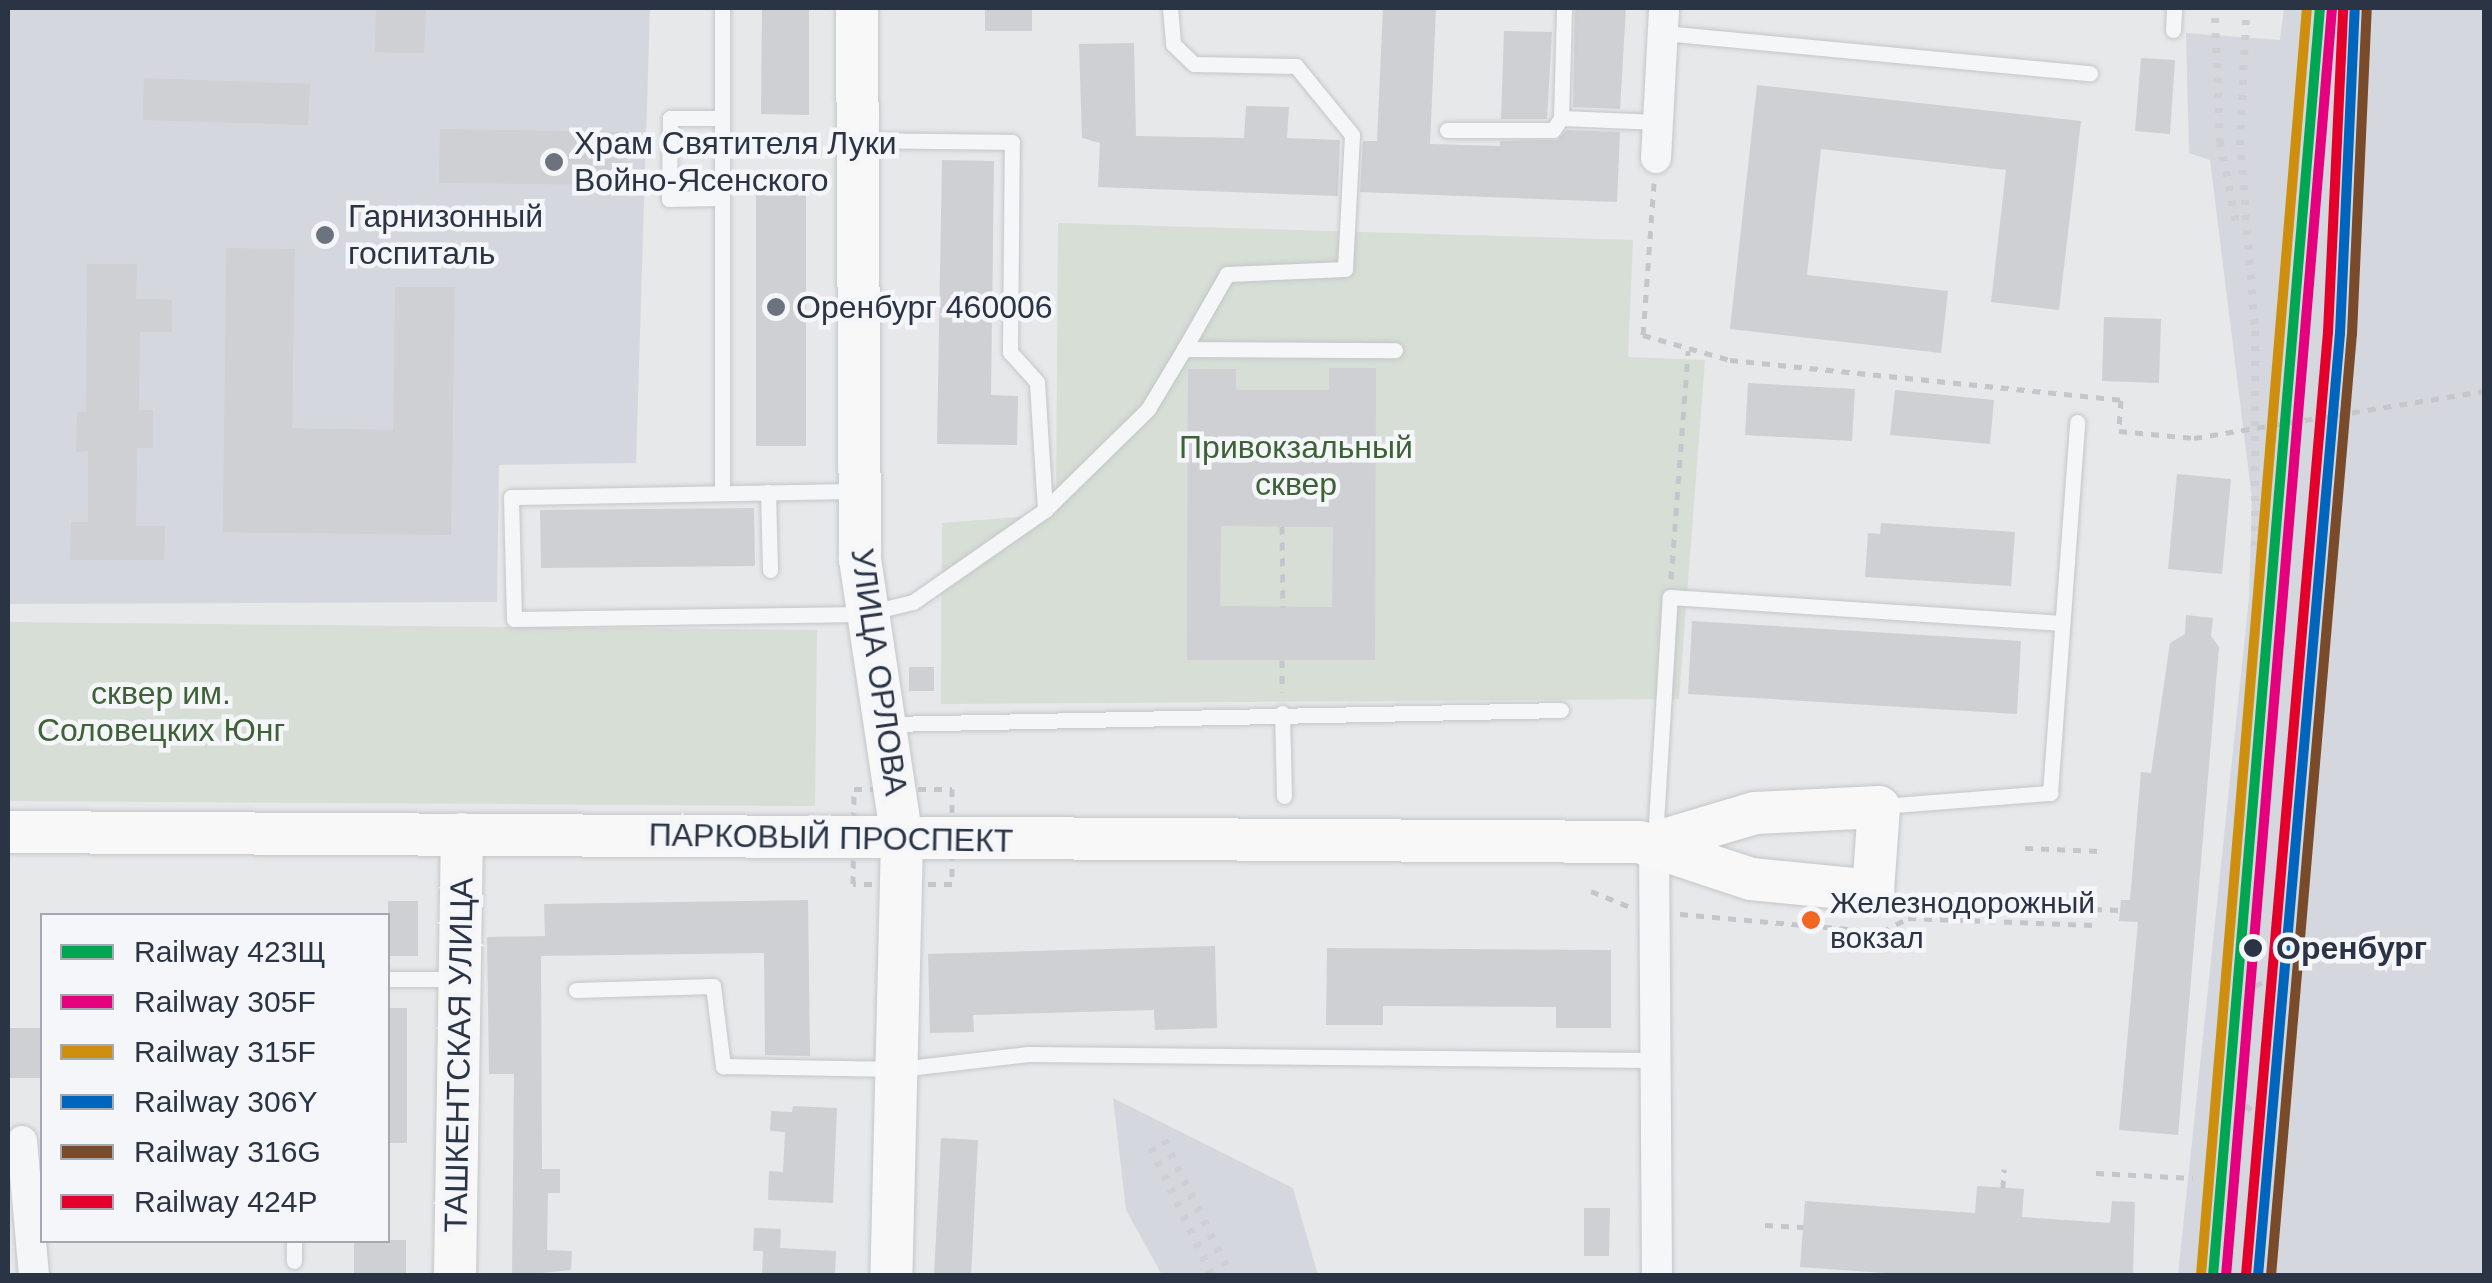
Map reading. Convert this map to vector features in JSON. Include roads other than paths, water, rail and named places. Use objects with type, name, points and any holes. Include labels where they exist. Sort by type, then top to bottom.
[{"type":"main road","name":"УЛИЦА ОРЛОВА","points":[[856,8],[858,492],[864,614],[902,840],[900,1069],[890,1276]]},
{"type":"main road","name":"ПАРКОВЫЙ ПРОСПЕКТ","points":[[8,832],[1654,843],[1754,813],[1879,807],[1873,890],[1751,878],[1654,843]]},
{"type":"main road","name":"ТАШКЕНТСКАЯ УЛИЦА","points":[[455,1276],[462,834]]},
{"type":"street","points":[[1656,158],[1664,20]]},
{"type":"street","points":[[1654,843],[1652,1060],[1657,1276]]},
{"type":"street","points":[[22,1141],[34,1276]]},
{"type":"lane","points":[[722,8],[722,492]]},
{"type":"lane","points":[[858,492],[511,497],[514,619],[864,614],[914,602],[1044,510],[1148,409],[1227,274],[1345,269],[1352,135],[1296,66],[1194,64],[1173,44],[1170,8]]},
{"type":"lane","points":[[1448,130],[1553,130],[1561,118],[1564,8]]},
{"type":"lane","points":[[2173,30],[2174,8]]},
{"type":"lane","points":[[1664,20],[2090,74]]},
{"type":"lane","points":[[722,118],[670,118],[668,198],[722,198]]},
{"type":"lane","points":[[1561,118],[1658,122]]},
{"type":"lane","points":[[856,140],[1012,142],[1010,352],[1037,382],[1044,510]]},
{"type":"lane","points":[[1184,349],[1395,350]]},
{"type":"lane","points":[[1879,807],[2048,797],[2077,422]]},
{"type":"lane","points":[[768,492],[770,570]]},
{"type":"lane","points":[[1654,843],[1670,597],[2062,623]]},
{"type":"lane","points":[[885,724],[1561,710]]},
{"type":"lane","points":[[1282,713],[1284,796]]},
{"type":"lane","points":[[390,979],[458,980]]},
{"type":"lane","points":[[576,990],[714,986],[724,1066],[900,1069],[1028,1054],[1652,1060]]},
{"type":"lane","points":[[294,1243],[294,1262]]},
{"type":"railway","points":[[2215,18],[2220,142],[2236,222]]},
{"type":"railway","points":[[2246,20],[2240,140],[2255,331],[2255,555]]},
{"type":"railway","points":[[1164,1140],[1231,1276]]},
{"type":"railway","points":[[1151,1148],[1212,1276]]},
{"type":"rail line","name":"315F","points":[[2201,1275],[2307,8]]},
{"type":"rail line","name":"423Щ","points":[[2213,1276],[2320,8]]},
{"type":"rail line","name":"424Р","points":[[2246,1275],[2328,332],[2343,8]]},
{"type":"rail line","name":"306Y","points":[[2258,1276],[2340,333],[2355,8]]},
{"type":"rail line","name":"305F","points":[[2226,1276],[2332,9]]},
{"type":"rail line","name":"316G","points":[[2271,1276],[2352,334],[2367,9]]},
{"type":"place","name":"Храм Святителя Луки Войно-Ясенского","points":[[554,162]]},
{"type":"place","name":"Гарнизонный госпиталь","points":[[325,235]]},
{"type":"place","name":"Оренбург 460006","points":[[776,307]]},
{"type":"place","name":"Железнодорожный вокзал","points":[[1811,920]]},
{"type":"place","name":"Оренбург","points":[[2253,948]]},
{"type":"park label","name":"Привокзальный сквер","points":[[1296,466]]},
{"type":"park label","name":"сквер им. Соловецких Юнг","points":[[161,712]]}]
